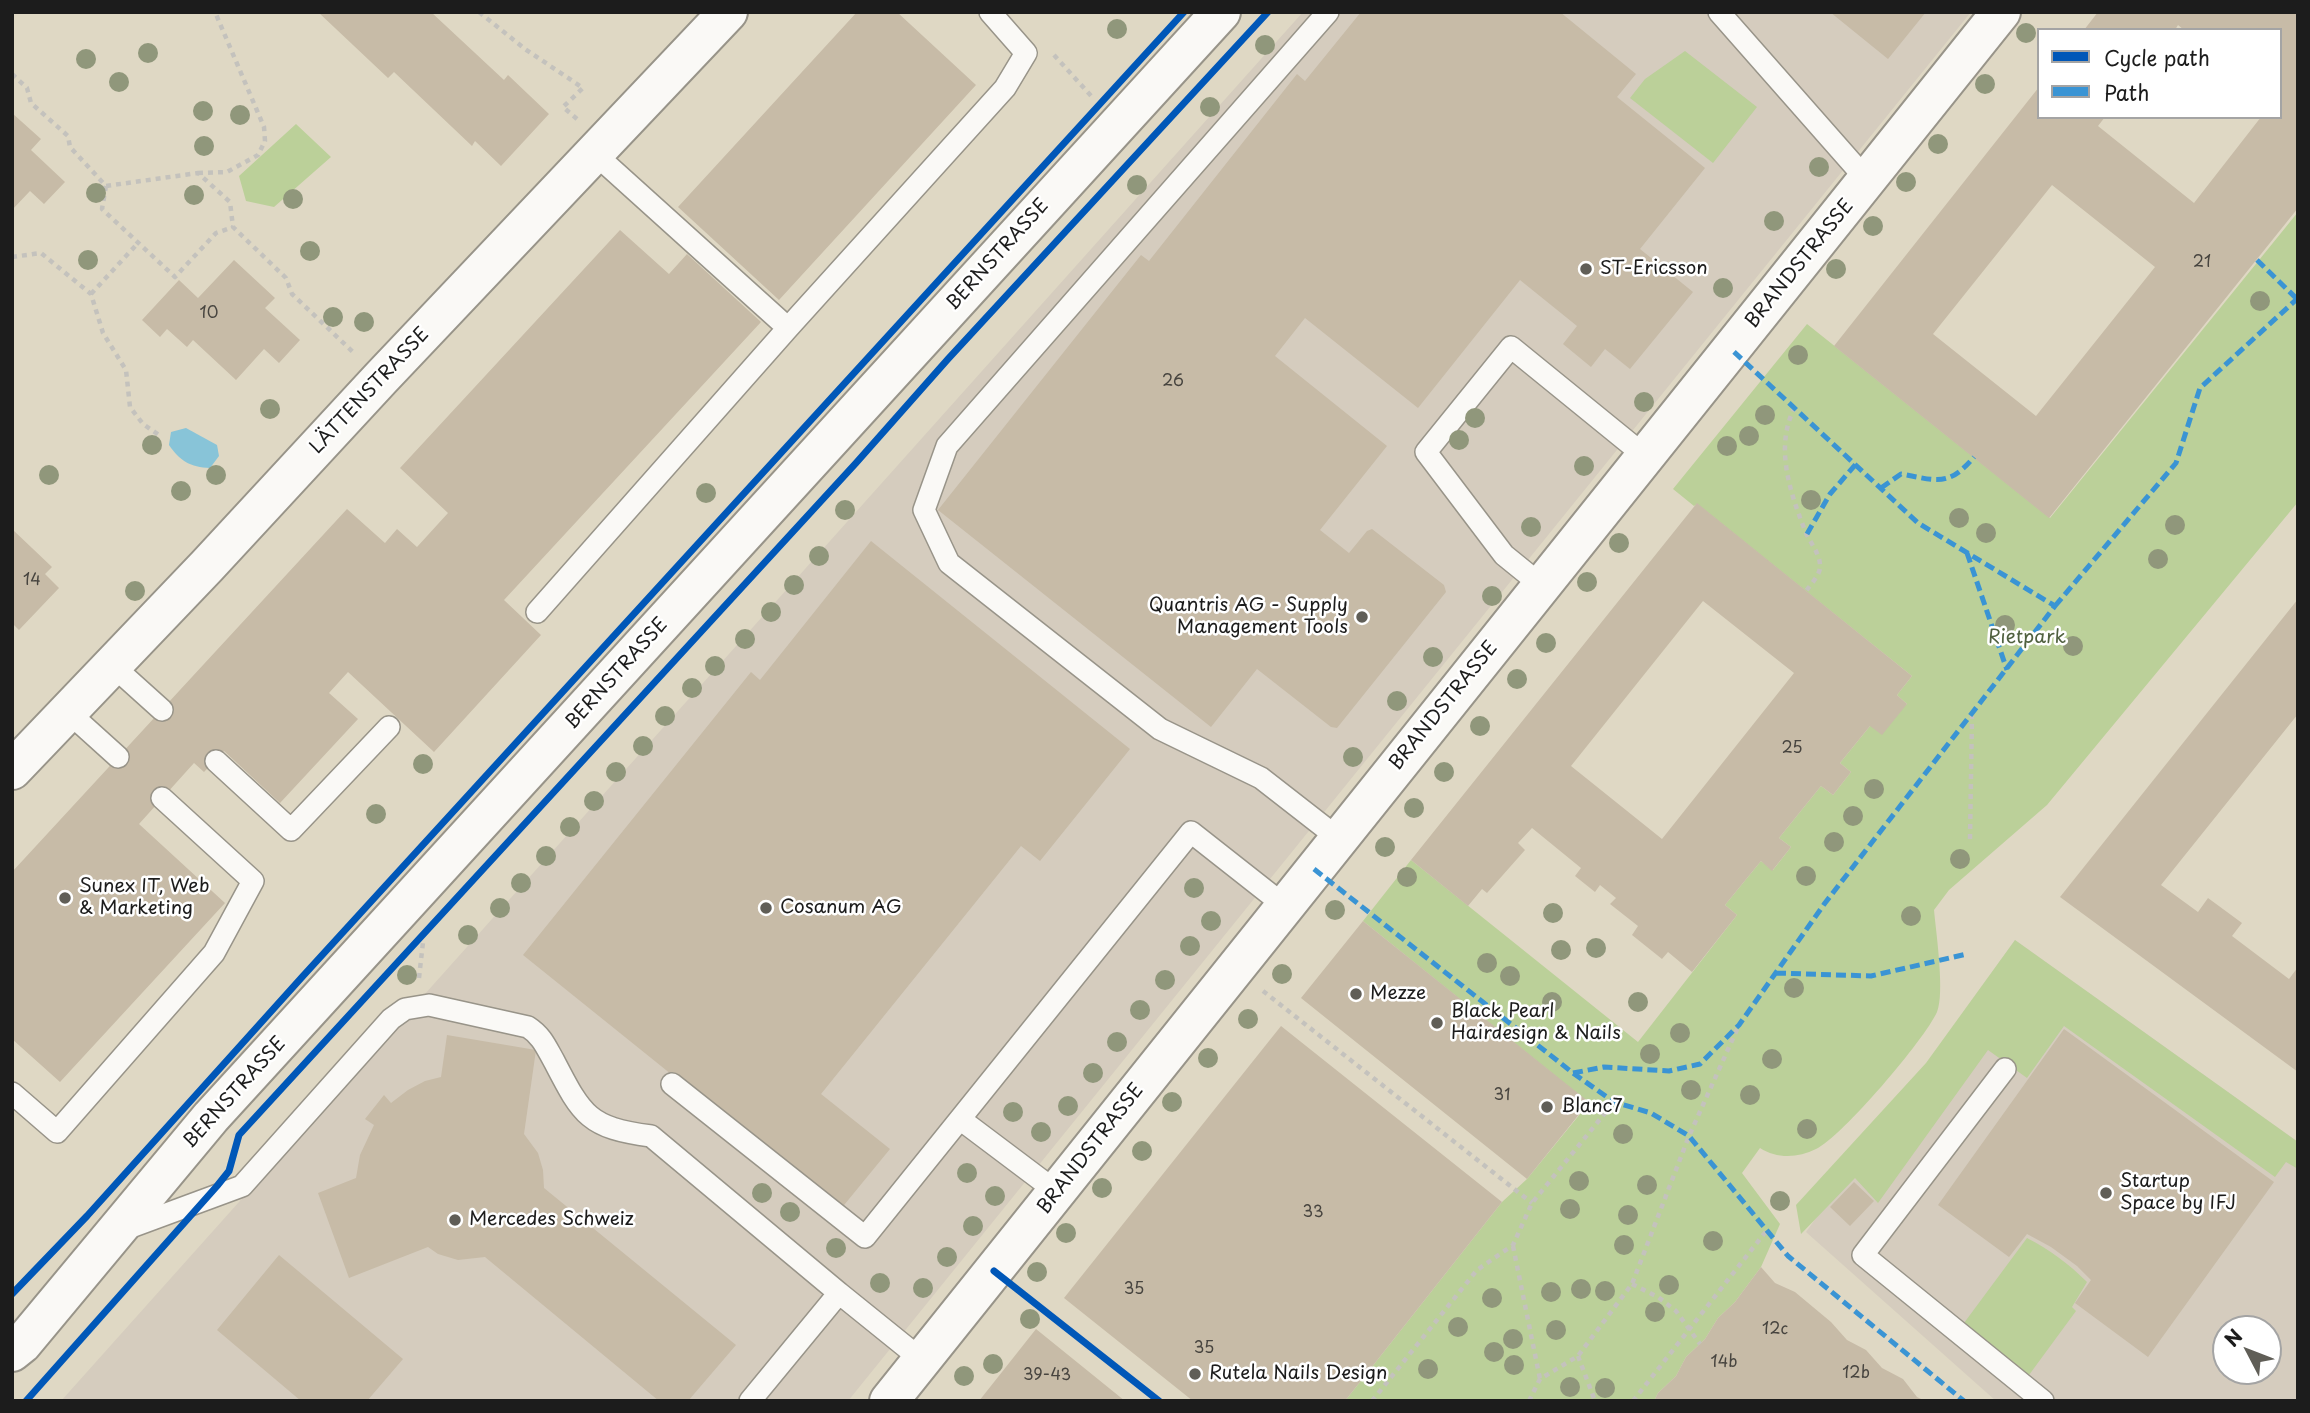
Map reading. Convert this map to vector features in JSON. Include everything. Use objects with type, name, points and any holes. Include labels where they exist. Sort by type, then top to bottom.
[{"type":"street","name":"LÄTTENSTRASSE","points":[[12,770],[261,510],[381,379],[729,12]]},
{"type":"street","name":"BERNSTRASSE","points":[[16,1354],[211,1117],[1221,12]]},
{"type":"street","name":"BRANDSTRASSE","points":[[889,1401],[2001,12]]},
{"type":"lane","points":[[537,612],[1005,88],[1026,52],[990,12]]},
{"type":"lane","points":[[1328,12],[947,446],[924,510],[949,563],[1160,729],[1261,778],[1338,838]]},
{"type":"lane","points":[[1719,12],[1867,180]]},
{"type":"lane","points":[[599,148],[788,328]]},
{"type":"lane","points":[[1541,585],[1504,555],[1426,452],[1511,347],[1645,456]]},
{"type":"lane","points":[[112,665],[162,710]]},
{"type":"lane","points":[[67,711],[118,757]]},
{"type":"lane","points":[[216,761],[291,830],[389,727]]},
{"type":"lane","points":[[12,1093],[57,1132],[214,953],[253,881],[162,798]]},
{"type":"lane","points":[[672,1084],[865,1237],[1191,832],[1285,906]]},
{"type":"lane","points":[[115,1233],[243,1186],[391,1019],[405,1009],[429,1005],[528,1027],[540,1035],[575,1101],[595,1122],[621,1132],[651,1136],[922,1360]]},
{"type":"lane","points":[[2005,1069],[1863,1255],[2043,1401]]},
{"type":"lane","points":[[960,1118],[1057,1192]]},
{"type":"lane","points":[[750,1401],[839,1293]]},
{"type":"path","points":[[106,186],[198,173],[227,172],[258,155],[265,141],[264,127],[215,12]]},
{"type":"path","points":[[479,12],[525,49],[583,88],[563,107],[599,148]]},
{"type":"path","points":[[12,74],[27,88],[31,103],[68,135],[70,147],[106,186]]},
{"type":"path","points":[[198,173],[230,202],[233,227],[286,278],[292,294],[381,379]]},
{"type":"path","points":[[106,186],[102,209],[175,277],[216,233],[233,227]]},
{"type":"path","points":[[91,294],[138,243]]},
{"type":"path","points":[[12,257],[41,253],[91,294],[103,333],[126,370],[130,407],[143,424],[159,435]]},
{"type":"path","points":[[1795,407],[1786,423],[1785,471],[1807,534],[1820,559],[1820,571],[1806,591]]},
{"type":"path","points":[[1970,839],[1972,716]]},
{"type":"path","points":[[416,1007],[424,934]]},
{"type":"path","points":[[1235,969],[1532,1203]]},
{"type":"path","points":[[1530,1401],[1540,1379],[1578,1356],[1632,1284],[1689,1136],[1739,1025]]},
{"type":"path","points":[[1372,1401],[1477,1270],[1513,1245],[1532,1203],[1614,1102]]},
{"type":"path","points":[[1633,1401],[1767,1230]]},
{"type":"path","points":[[1513,1245],[1540,1379]]},
{"type":"path","points":[[993,1271],[1159,1401]]},
{"type":"path","points":[[1632,1284],[1676,1311],[1700,1344]]},
{"type":"path","points":[[1578,1356],[1595,1401]]},
{"type":"shaded area","points":[[1303,12],[1971,12],[848,1401],[61,1401]]},
{"type":"shaded area","points":[[2015,940],[2298,1142],[2298,1401],[1996,1401],[1806,1232]]},
{"type":"green space","points":[[1685,51],[1757,107],[1713,163],[1630,98],[1645,79]]},
{"type":"green space","points":[[296,124],[331,157],[274,207],[246,201],[239,176]]},
{"type":"green space","name":"Rietpark","points":[[2298,212],[2298,502],[2047,805],[1949,890],[1934,910],[1939,962],[1939,1003],[1929,1025],[1900,1064],[1863,1107],[1828,1141],[1816,1149],[1795,1156],[1780,1156],[1760,1148],[1742,1173],[1780,1224],[1761,1267],[1735,1302],[1718,1318],[1705,1339],[1686,1357],[1676,1376],[1658,1393],[1654,1401],[1345,1401],[1502,1202],[1527,1179],[1589,1103],[1363,921],[1411,860],[1638,1042],[1737,915],[1725,905],[1761,861],[1773,870],[1791,847],[1779,838],[1821,786],[1833,795],[1851,772],[1840,763],[1870,726],[1907,704],[1897,695],[1912,676],[1697,504],[1694,506],[1673,489],[1807,324],[2050,518]]},
{"type":"green space","points":[[2015,940],[2298,1142],[2298,1169],[2286,1162],[2275,1177],[2064,1026],[2027,1078],[1988,1050],[1878,1203],[1855,1178],[1801,1234],[1796,1205],[1926,1063]]},
{"type":"green space","points":[[2027,1238],[2058,1257],[2087,1282],[2072,1307],[2076,1311],[2029,1375],[1964,1323]]},
{"type":"water","points":[[186,428],[217,445],[219,456],[210,468],[186,462],[169,445],[171,432]]},
{"type":"building","points":[[318,12],[431,12],[504,80],[508,75],[549,114],[501,166],[475,141],[472,146],[394,72],[388,78]]},
{"type":"building","points":[[857,12],[897,12],[976,85],[779,300],[678,207]]},
{"type":"building","points":[[1361,12],[1560,12],[1636,74],[1617,97],[1705,168],[1640,249],[1693,292],[1630,369],[1605,349],[1591,367],[1563,344],[1577,326],[1520,280],[1418,408],[1305,318],[1275,356],[1387,446],[1320,530],[1349,553],[1367,531],[1372,529],[1444,585],[1446,592],[1337,728],[1331,727],[1257,669],[1211,727],[938,510],[1141,255],[1149,261],[1297,74],[1305,81]]},
{"type":"building","points":[[1830,12],[1926,12],[1888,59]]},
{"type":"building","points":[[2098,12],[2298,12],[2298,208],[2049,518],[1834,346],[2037,90],[2037,119],[2103,119],[2098,126],[2194,203],[2259,119],[2282,119],[2282,28],[2182,28],[2178,25],[2176,28],[2086,28]],"holes":[[[2052,185],[2155,267],[2036,416],[1933,334]]]},
{"type":"building","points":[[12,113],[41,139],[31,150],[65,182],[44,204],[30,191],[12,210]]},
{"type":"building","points":[[620,230],[669,274],[687,254],[761,322],[504,600],[541,635],[434,752],[348,672],[329,693],[358,719],[280,803],[224,751],[204,772],[194,763],[139,824],[225,903],[60,1082],[12,1039],[12,872],[347,509],[385,543],[397,529],[417,547],[448,513],[400,468]]},
{"type":"building","points":[[234,260],[275,298],[265,308],[300,340],[279,363],[264,349],[236,380],[193,340],[187,347],[167,329],[160,337],[142,320],[179,280],[198,298]]},
{"type":"building","points":[[1697,503],[1912,676],[1897,695],[1907,704],[1882,735],[1870,726],[1840,763],[1851,772],[1833,795],[1821,786],[1779,838],[1791,847],[1772,871],[1761,861],[1725,905],[1737,915],[1692,972],[1668,952],[1662,959],[1632,935],[1638,926],[1610,904],[1616,898],[1600,885],[1595,892],[1575,876],[1581,868],[1532,828],[1518,843],[1525,850],[1487,893],[1482,889],[1468,906],[1411,860]],"holes":[[[1703,601],[1794,673],[1662,839],[1571,766]]]},
{"type":"building","points":[[12,529],[52,567],[45,574],[59,588],[19,630],[12,623]]},
{"type":"building","name":"Cosanum AG","points":[[871,541],[1130,749],[1040,861],[1021,846],[821,1094],[890,1149],[840,1210],[523,955],[751,672],[760,680]]},
{"type":"building","points":[[2298,599],[2298,714],[2161,885],[2198,912],[2208,898],[2242,923],[2232,936],[2289,979],[2298,967],[2298,1072],[2060,897]]},
{"type":"building","points":[[1363,921],[1589,1102],[1527,1179],[1301,998]]},
{"type":"building","points":[[1281,1026],[1502,1202],[1345,1401],[1193,1401],[1064,1298]]},
{"type":"building","name":"Startup Space by IFJ","points":[[2064,1029],[2274,1182],[2148,1357],[2075,1303],[2091,1280],[2051,1247],[2027,1234],[2009,1257],[1938,1205]]},
{"type":"building","name":"Mercedes Schweiz","points":[[447,1035],[536,1050],[524,1134],[538,1153],[544,1188],[736,1345],[688,1401],[659,1401],[485,1257],[458,1260],[438,1254],[428,1247],[349,1278],[318,1193],[356,1178],[360,1155],[374,1125],[365,1119],[384,1095],[391,1103],[425,1081],[441,1077]]},
{"type":"building","points":[[1854,1182],[1874,1201],[1850,1226],[1830,1207]]},
{"type":"building","points":[[279,1255],[403,1359],[367,1401],[301,1401],[217,1330]]},
{"type":"building","points":[[1761,1267],[1775,1283],[1795,1292],[1831,1322],[1847,1340],[1866,1350],[1882,1368],[1903,1379],[1917,1397],[1925,1401],[1654,1401],[1658,1393],[1676,1376],[1686,1357],[1705,1339],[1718,1318],[1735,1302]]},
{"type":"building","points":[[1036,1329],[1125,1401],[979,1401]]},
{"type":"marked path","points":[[2257,260],[2297,299]]},
{"type":"marked path","points":[[2055,606],[2176,463],[2200,388],[2298,298]]},
{"type":"marked path","points":[[1573,1073],[1604,1067],[1669,1071],[1700,1064],[1739,1025],[1825,903],[2055,606],[1918,523],[1732,350]]},
{"type":"marked path","points":[[1881,488],[1901,474],[1933,479],[1949,478],[1974,457]]},
{"type":"marked path","points":[[1807,534],[1830,494],[1856,464]]},
{"type":"marked path","points":[[1967,553],[2007,670]]},
{"type":"marked path","points":[[1314,869],[1573,1073],[1614,1102],[1651,1113],[1689,1136],[1788,1256],[1964,1401]]},
{"type":"marked path","points":[[1776,973],[1871,976],[1967,954]]},
{"type":"cycle path","points":[[12,1294],[87,1216],[1184,12]]},
{"type":"cycle path","points":[[26,1401],[217,1186],[229,1171],[239,1135],[1268,12]]},
{"type":"cycle path","points":[[994,1271],[1159,1401]]},
{"type":"place","name":"ST-Ericsson","points":[[1586,269]]},
{"type":"place","name":"Quantris AG - Supply Management Tools","points":[[1362,617]]},
{"type":"place","name":"Sunex IT, Web & Marketing","points":[[65,898]]},
{"type":"place","name":"Cosanum AG","points":[[766,908]]},
{"type":"place","name":"Mezze","points":[[1356,994]]},
{"type":"place","name":"Black Pearl Hairdesign & Nails","points":[[1437,1023]]},
{"type":"place","name":"Blanc7","points":[[1547,1107]]},
{"type":"place","name":"Startup Space by IFJ","points":[[2106,1193]]},
{"type":"place","name":"Mercedes Schweiz","points":[[455,1220]]},
{"type":"place","name":"Rutela Nails Design","points":[[1195,1374]]}]
